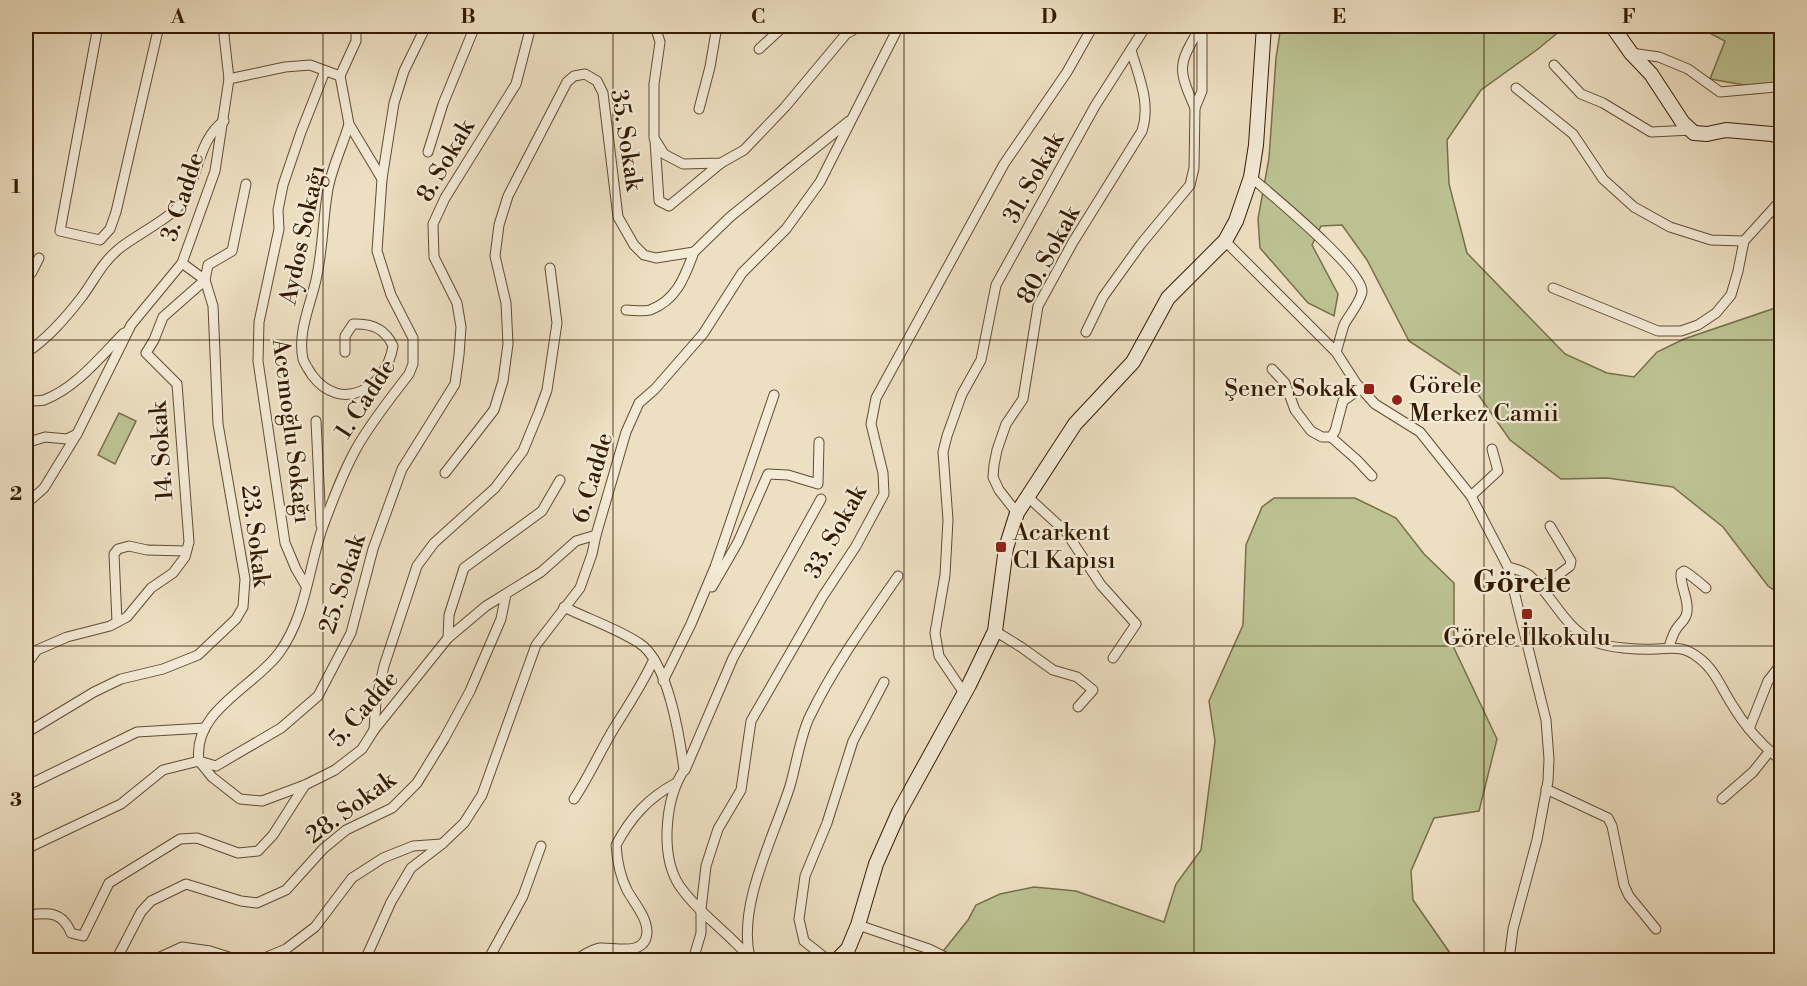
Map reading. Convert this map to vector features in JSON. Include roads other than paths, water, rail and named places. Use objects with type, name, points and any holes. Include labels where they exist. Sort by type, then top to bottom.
[{"type":"main road","points":[[837,960],[848,949],[858,925],[876,864],[891,829],[995,631],[1006,548],[1017,513],[1075,424],[1133,362],[1172,293],[1225,241],[1236,221],[1251,177],[1256,145],[1264,26]]},
{"type":"main road","points":[[1612,26],[1631,53],[1651,74],[1683,123],[1694,133],[1707,134],[1726,130],[1752,131],[1782,137]]},
{"type":"street","points":[[26,57],[29,26]]},
{"type":"street","points":[[98,26],[60,231],[100,240],[110,230],[116,212],[159,26]]},
{"type":"street","name":"3. Cadde","points":[[26,504],[44,488],[77,434],[131,325],[182,263],[215,171],[229,80],[224,35],[226,26]]},
{"type":"street","points":[[351,26],[356,29],[356,41],[340,76],[350,124],[381,179]]},
{"type":"street","name":"1. Cadde","points":[[199,761],[197,748],[206,722],[279,654],[297,623],[322,531],[341,479],[355,450],[409,374],[413,364],[413,338],[391,295],[377,251],[381,179],[394,103],[404,71],[426,26]]},
{"type":"street","points":[[428,152],[443,104],[475,26]]},
{"type":"street","name":"8. Sokak","points":[[459,355],[461,327],[457,303],[434,257],[433,224],[445,198],[516,84],[531,26]]},
{"type":"street","points":[[655,26],[660,42],[654,84],[654,138],[659,201],[669,206],[721,163],[744,150],[785,107],[846,34],[860,26]]},
{"type":"street","points":[[699,109],[710,67],[717,26]]},
{"type":"street","points":[[759,49],[784,26]]},
{"type":"street","name":"6. Cadde","points":[[365,960],[391,902],[411,868],[464,823],[482,795],[536,645],[580,588],[592,554],[626,432],[639,403],[655,389],[703,334],[742,273],[786,229],[820,182],[899,26]]},
{"type":"street","name":"33. Sokak","points":[[693,960],[701,933],[700,909],[706,866],[718,829],[741,790],[751,721],[856,546],[884,494],[883,472],[871,424],[876,398],[1004,164],[1067,72],[1093,26]]},
{"type":"street","name":"31. Sokak","points":[[964,693],[939,656],[935,633],[945,575],[948,520],[943,452],[962,394],[981,360],[996,285],[1095,106],[1146,26]]},
{"type":"street","points":[[1086,332],[1104,297],[1135,253],[1190,185],[1194,168],[1195,108],[1202,91],[1202,26]]},
{"type":"street","points":[[1195,108],[1182,79],[1182,64],[1202,26]]},
{"type":"street","name":"80. Sokak","points":[[1017,513],[999,490],[993,477],[997,450],[1006,424],[1023,399],[1038,306],[1073,242],[1142,131],[1146,104],[1131,50]]},
{"type":"street","points":[[1631,53],[1659,57],[1688,69],[1720,92],[1776,87]]},
{"type":"street","points":[[1554,64],[1581,94],[1603,103],[1651,132],[1692,130]]},
{"type":"street","points":[[229,80],[285,67],[310,65],[340,76]]},
{"type":"street","name":"Acemoğlu Sokağı","points":[[306,586],[285,543],[258,361],[259,322],[279,229],[278,210],[284,185],[301,132],[325,71]]},
{"type":"street","name":"35. Sokak","points":[[445,473],[494,410],[502,381],[508,344],[506,303],[495,256],[499,225],[508,196],[567,82],[574,75],[585,74],[597,81],[603,93],[618,216],[634,245],[644,255],[656,258],[694,252]]},
{"type":"street","points":[[1516,88],[1573,134],[1603,179],[1634,207],[1670,227],[1711,240],[1744,241]]},
{"type":"street","points":[[626,310],[649,310],[665,300],[681,285],[694,252],[730,216],[853,118]]},
{"type":"street","points":[[26,352],[46,339],[82,297],[99,268],[119,248],[183,202],[215,127],[224,121]]},
{"type":"street","name":"Aydos Sokağı","points":[[345,352],[345,336],[353,324],[368,324],[381,331],[393,346],[382,375],[358,394],[332,391],[319,384],[304,361],[304,324],[315,286],[322,247],[328,187],[350,124]]},
{"type":"street","points":[[654,138],[664,154],[683,164],[721,163]]},
{"type":"street","points":[[1251,177],[1341,258],[1355,274],[1360,284],[1362,293],[1345,324],[1336,352]]},
{"type":"street","name":"14. Sokak","points":[[186,551],[189,542],[177,384],[146,353],[163,317],[205,280],[208,265],[232,251],[246,184]]},
{"type":"street","points":[[1553,288],[1658,331],[1681,330],[1698,325],[1716,313],[1731,295],[1744,241],[1782,199]]},
{"type":"street","points":[[1225,241],[1336,352],[1375,404],[1420,432],[1471,496],[1508,567],[1546,720],[1549,759],[1537,840],[1514,929],[1509,960]]},
{"type":"street","points":[[26,279],[39,258]]},
{"type":"street","points":[[182,263],[205,280]]},
{"type":"street","points":[[374,730],[376,701],[384,666],[417,566],[434,543],[495,488],[523,451],[539,412],[547,390],[557,323],[550,268]]},
{"type":"street","name":"23. Sokak","points":[[26,733],[94,692],[121,679],[163,669],[198,655],[236,619],[243,607],[245,579],[218,424],[213,306],[205,280]]},
{"type":"street","points":[[26,401],[44,400],[64,389],[86,372],[131,325]]},
{"type":"street","name":"25. Sokak","points":[[26,849],[120,804],[163,770],[199,761],[216,766],[281,728],[318,696],[351,633],[373,549],[402,469],[455,384],[459,355]]},
{"type":"street","points":[[1272,369],[1285,383],[1295,410],[1311,431],[1322,437],[1331,437],[1358,460],[1372,476]]},
{"type":"street","points":[[1331,437],[1335,431],[1343,400],[1361,388]]},
{"type":"street","points":[[663,681],[691,624],[715,567],[774,395]]},
{"type":"street","points":[[316,422],[322,531]]},
{"type":"street","points":[[26,443],[45,437],[67,439],[77,434]]},
{"type":"street","points":[[691,624],[738,542],[768,474],[788,475],[818,484],[819,442]]},
{"type":"street","points":[[1471,496],[1498,471],[1492,449]]},
{"type":"street","points":[[448,638],[449,615],[464,568],[542,511],[560,480]]},
{"type":"street","points":[[1028,497],[1066,532],[1101,585],[1136,624],[1113,658]]},
{"type":"street","points":[[752,959],[700,909],[679,885],[671,867],[667,846],[668,823],[676,783],[684,770],[733,658],[821,499]]},
{"type":"street","points":[[1541,588],[1570,566],[1571,561],[1550,526]]},
{"type":"street","name":"5. Cadde","points":[[199,761],[212,777],[240,799],[262,801],[305,785],[335,770],[362,749],[374,730],[448,638],[486,606],[541,572],[576,541],[596,535]]},
{"type":"street","points":[[26,665],[37,650],[67,637],[110,626],[127,617],[151,588],[173,573],[185,557],[186,551],[147,550],[129,546],[118,549],[114,554],[117,622]]},
{"type":"street","points":[[1508,567],[1529,575],[1575,628],[1596,643],[1656,649],[1678,647],[1699,658],[1715,674],[1749,729],[1769,752],[1782,761]]},
{"type":"street","points":[[1669,647],[1676,629],[1685,620],[1687,612],[1685,593],[1681,586],[1681,573],[1687,572],[1690,577],[1706,588]]},
{"type":"street","points":[[752,959],[749,912],[758,876],[788,793],[809,717],[851,644],[898,576]]},
{"type":"street","name":"28. Sokak","points":[[116,960],[141,912],[151,901],[186,884],[241,901],[257,903],[286,890],[323,849],[346,830],[392,808],[417,783],[470,691],[501,619],[506,594]]},
{"type":"street","points":[[564,607],[640,643],[652,655],[670,698],[680,736],[684,770]]},
{"type":"street","points":[[995,631],[1053,670],[1077,677],[1093,690],[1078,707]]},
{"type":"street","points":[[574,799],[641,687],[654,659]]},
{"type":"street","points":[[1749,729],[1768,681],[1782,663]]},
{"type":"street","points":[[828,960],[804,941],[798,919],[805,876],[827,823],[854,741],[884,682]]},
{"type":"street","points":[[26,786],[137,732],[204,728]]},
{"type":"street","points":[[1722,800],[1753,772],[1769,752]]},
{"type":"street","points":[[575,960],[598,948],[632,950],[645,941],[647,933],[644,919],[622,877],[616,845],[642,806],[676,783]]},
{"type":"street","points":[[26,915],[47,913],[59,916],[68,924],[71,933],[83,936],[109,883],[180,839],[197,838],[238,854],[258,851],[273,836],[305,785]]},
{"type":"street","points":[[1546,789],[1608,818],[1612,826],[1624,885],[1629,896],[1656,929]]},
{"type":"street","points":[[252,960],[262,959],[286,949],[315,927],[352,878],[383,858],[413,846],[442,844]]},
{"type":"street","points":[[488,960],[523,896],[541,846]]},
{"type":"street","points":[[858,925],[929,949],[951,960]]},
{"type":"street","points":[[159,960],[160,957],[182,947],[210,951],[238,960]]},
{"type":"place","name":"Şener Sokak","points":[[1369,389]]},
{"type":"place","name":"Görele Merkez Camii","points":[[1397,400]]},
{"type":"place","name":"Acarkent C1 Kapısı","points":[[1001,547]]},
{"type":"place","name":"Görele İlkokulu","points":[[1527,614]]},
{"type":"district","name":"Görele","points":[[1522,583]]}]
